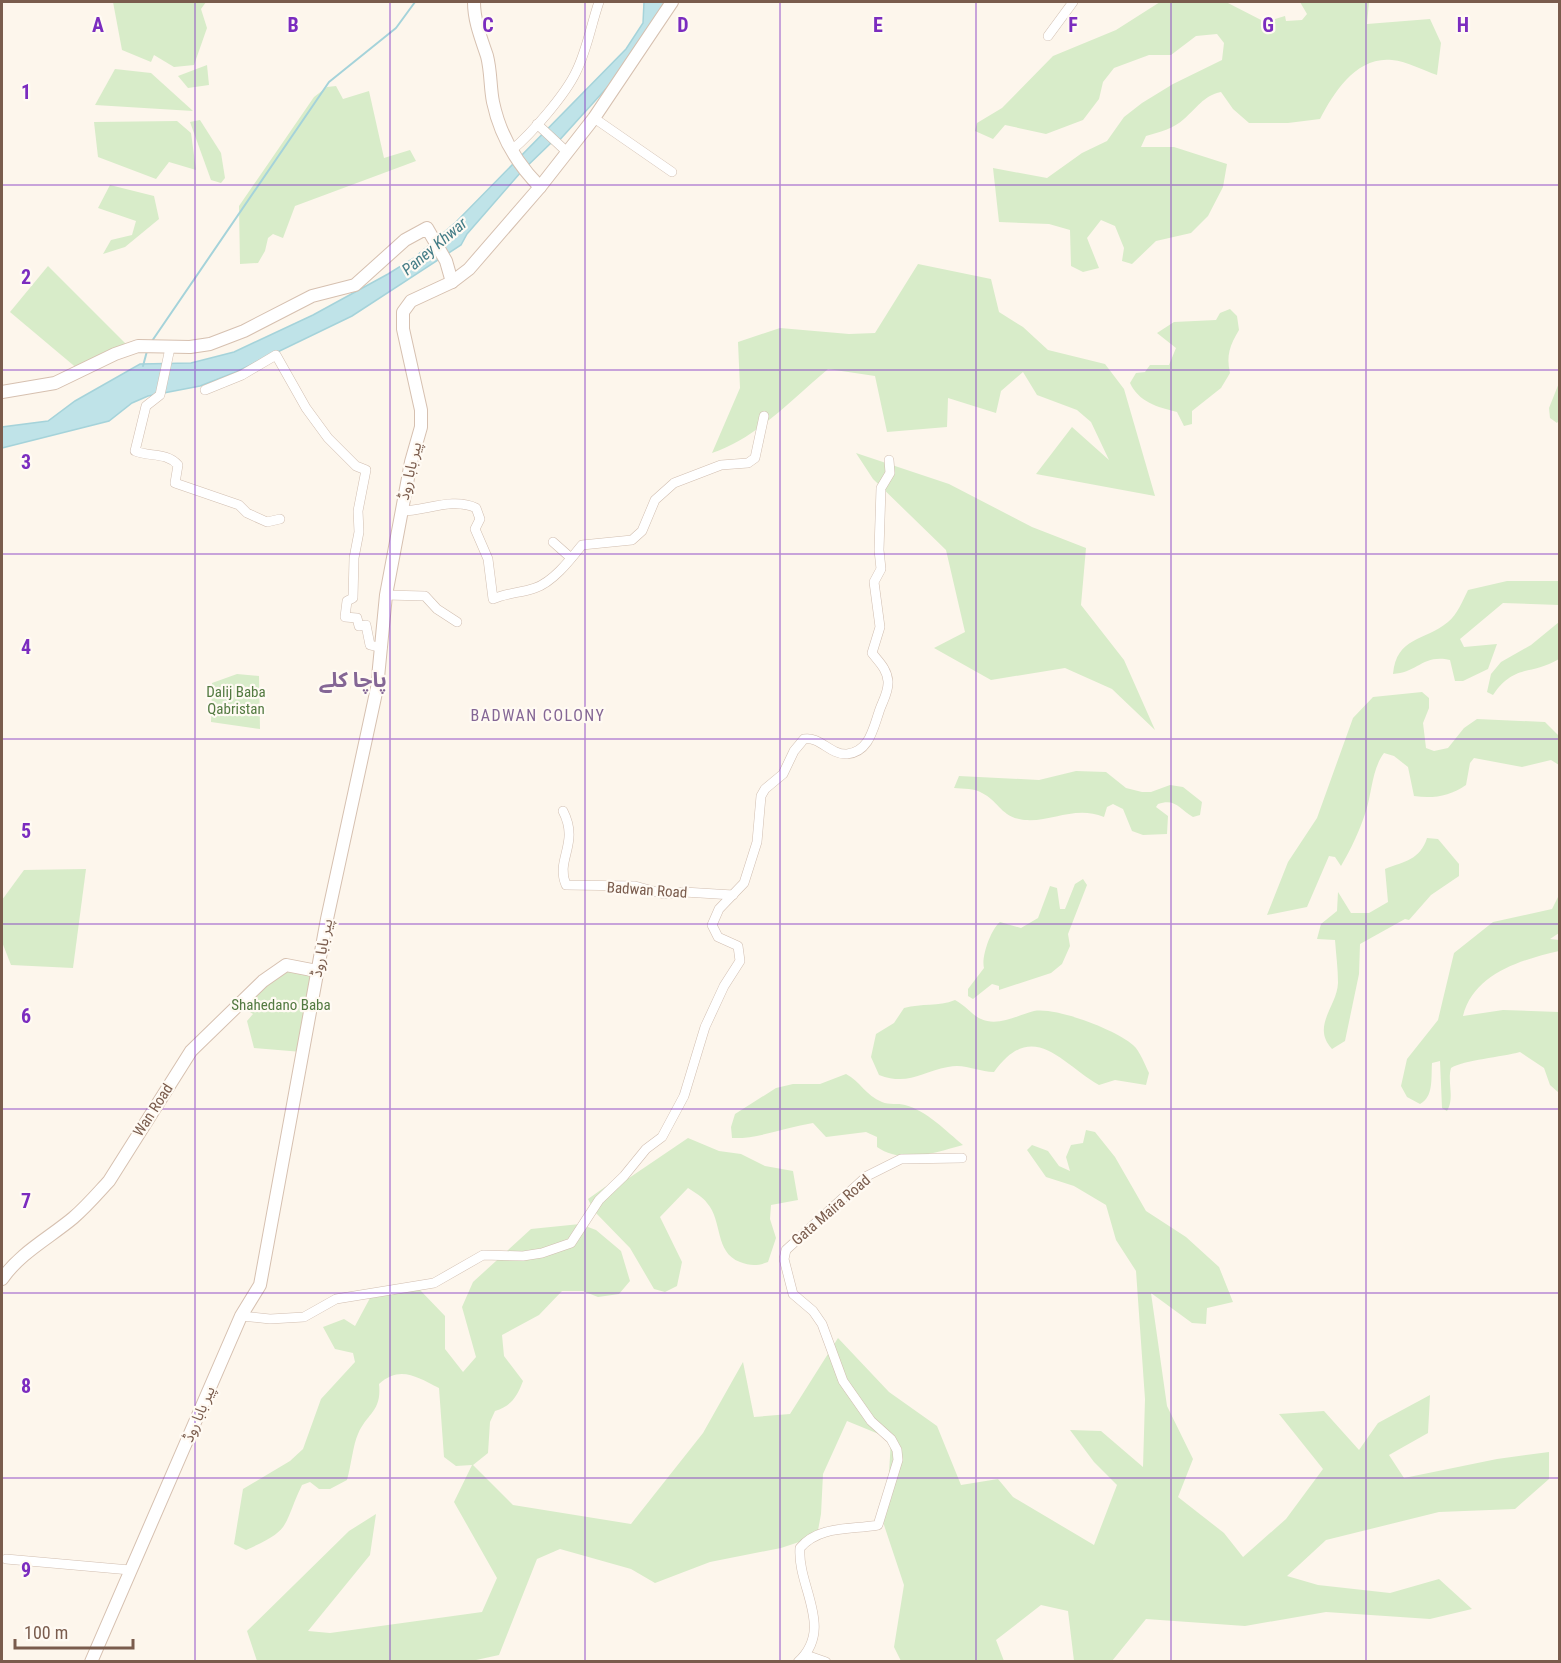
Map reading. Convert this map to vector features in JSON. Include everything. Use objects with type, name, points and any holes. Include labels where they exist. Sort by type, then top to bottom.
[{"type":"main road","points":[[474,2],[479,34],[487,58],[493,101],[504,138],[528,175],[540,187]]},
{"type":"main road","points":[[2,392],[44,387],[115,354],[138,346],[170,348],[210,344],[244,331],[312,296],[355,285],[405,240],[427,228],[446,261],[452,282],[469,269],[540,187],[594,118],[672,2]]},
{"type":"main road","name":"پیر بابا روڈ","points":[[91,1662],[241,1316],[260,1285],[317,971],[377,688],[386,595],[421,427],[421,410],[403,329],[404,312],[411,301],[452,282]]},
{"type":"main road","name":"Wan Road","points":[[2,1279],[21,1257],[73,1218],[109,1181],[191,1051],[263,981],[286,965],[317,971]]},
{"type":"street","points":[[514,153],[561,97],[578,70],[599,2]]},
{"type":"street","points":[[1048,36],[1073,2]]},
{"type":"street","points":[[594,118],[672,172]]},
{"type":"street","points":[[537,124],[567,152]]},
{"type":"street","points":[[170,348],[160,395],[146,406],[135,451],[166,457],[176,462],[178,465],[175,483],[239,505],[247,513],[267,522],[280,519]]},
{"type":"street","points":[[205,390],[242,375],[276,355],[306,408],[328,438],[356,466],[366,470],[358,511],[359,532],[353,564],[353,598],[347,601],[345,617],[357,618],[359,626],[366,626],[370,645],[382,648]]},
{"type":"street","points":[[402,511],[427,506],[468,505],[476,508],[480,519],[475,529],[488,559],[492,598],[538,587],[571,558],[582,545],[632,540],[642,531],[655,500],[674,483],[721,465],[748,463],[755,458],[764,416]]},
{"type":"street","points":[[241,1316],[270,1319],[304,1317],[336,1299],[434,1283],[483,1255],[523,1256],[559,1248],[576,1238],[599,1200],[624,1176],[646,1149],[662,1137],[684,1096],[705,1027],[724,986],[740,961],[738,946],[718,937],[712,925],[719,909],[744,883],[754,856],[759,807],[765,789],[783,774],[794,751],[804,739],[814,739],[834,752],[846,754],[863,747],[869,739],[888,691],[886,671],[872,653],[880,627],[874,582],[881,569],[881,488],[890,473],[889,460]]},
{"type":"street","points":[[553,542],[571,558]]},
{"type":"street","points":[[386,595],[425,596],[437,609],[457,622]]},
{"type":"street","name":"Badwan Road","points":[[563,812],[569,823],[571,835],[563,872],[569,886],[635,886],[664,894],[684,892],[733,895]]},
{"type":"street","name":"Gata Maira Road","points":[[802,1658],[815,1630],[816,1616],[805,1584],[800,1548],[806,1540],[837,1529],[878,1525],[898,1460],[897,1450],[891,1439],[871,1421],[843,1381],[822,1324],[813,1311],[793,1294],[784,1258],[786,1250],[867,1176],[901,1159],[962,1158]]},
{"type":"street","points":[[6,1559],[130,1570]]},
{"type":"street","points":[[802,1658],[826,1662]]},
{"type":"green space","points":[[113,2],[206,2],[201,9],[207,28],[194,65],[174,67],[154,55],[151,62],[122,50]]},
{"type":"green space","points":[[1160,2],[1226,2],[1265,22],[1285,16],[1286,21],[1302,20],[1307,14],[1300,2],[1369,2],[1367,24],[1430,19],[1441,43],[1437,75],[1398,61],[1379,60],[1368,64],[1348,78],[1332,98],[1320,119],[1288,123],[1249,123],[1233,109],[1221,92],[1209,96],[1175,125],[1146,136],[1141,147],[1174,147],[1227,164],[1223,187],[1208,216],[1191,233],[1156,241],[1132,264],[1122,261],[1124,248],[1115,226],[1101,220],[1087,238],[1099,268],[1083,272],[1071,266],[1070,230],[1049,224],[999,222],[993,168],[1047,178],[1082,153],[1107,141],[1124,117],[1142,103],[1173,84],[1222,60],[1224,43],[1217,34],[1196,36],[1171,55],[1149,55],[1114,68],[1103,82],[1099,99],[1083,120],[1046,134],[1005,125],[993,139],[975,131],[977,123],[1002,108],[1053,56],[1116,30]]},
{"type":"green space","points":[[207,65],[209,85],[188,88],[178,76]]},
{"type":"green space","points":[[115,69],[151,73],[193,111],[95,105]]},
{"type":"green space","points":[[336,86],[343,99],[369,91],[384,158],[410,150],[416,161],[295,206],[283,238],[273,234],[268,238],[265,251],[258,263],[240,264],[239,206],[314,97],[327,87]]},
{"type":"green space","points":[[200,120],[221,153],[225,178],[221,183],[211,180],[190,122]]},
{"type":"green space","points":[[177,121],[191,133],[196,170],[169,162],[156,179],[98,157],[94,122]]},
{"type":"green space","points":[[110,185],[154,196],[159,219],[125,247],[103,254],[111,240],[132,235],[136,221],[98,208]]},
{"type":"green space","points":[[918,264],[991,279],[999,312],[1023,327],[1048,350],[1105,364],[1124,389],[1155,496],[1036,474],[1072,427],[1109,460],[1091,422],[1077,410],[1037,395],[1023,372],[1001,391],[996,413],[948,398],[947,427],[887,432],[875,376],[828,369],[759,428],[712,453],[740,388],[738,342],[780,328],[849,334],[875,333]]},
{"type":"green space","points":[[48,266],[126,344],[79,370],[10,312]]},
{"type":"green space","points":[[1230,309],[1237,316],[1239,330],[1230,350],[1228,361],[1230,373],[1221,388],[1192,411],[1192,424],[1184,426],[1177,412],[1156,406],[1138,395],[1130,383],[1136,373],[1145,372],[1150,365],[1169,365],[1176,348],[1157,333],[1174,322],[1216,320],[1220,313]]},
{"type":"green space","points":[[1559,383],[1559,420],[1557,423],[1550,418],[1549,408]]},
{"type":"green space","points":[[856,453],[949,484],[1032,527],[1086,548],[1081,605],[1124,660],[1155,730],[1112,689],[1065,668],[991,680],[934,648],[965,632],[946,550],[873,479]]},
{"type":"green space","points":[[1507,581],[1559,581],[1559,605],[1503,603],[1460,639],[1464,647],[1497,644],[1488,669],[1463,681],[1455,681],[1450,660],[1441,659],[1393,674],[1395,662],[1406,646],[1451,619],[1468,590]]},
{"type":"green space","points":[[1559,622],[1559,659],[1516,674],[1501,685],[1493,695],[1487,692],[1491,674],[1501,662],[1531,645]]},
{"type":"green space","name":"Dalij Baba Qabristan","points":[[237,674],[259,676],[260,729],[211,722],[212,683]]},
{"type":"green space","points":[[1422,692],[1429,698],[1429,708],[1423,723],[1426,748],[1434,751],[1448,748],[1464,728],[1477,719],[1545,722],[1559,736],[1559,765],[1551,760],[1522,767],[1474,758],[1470,763],[1466,785],[1448,794],[1421,797],[1414,796],[1408,767],[1394,756],[1384,753],[1375,773],[1361,825],[1341,866],[1335,857],[1329,856],[1307,907],[1267,915],[1288,862],[1317,818],[1353,718],[1373,697]]},
{"type":"green space","points":[[1076,771],[1106,772],[1126,788],[1142,792],[1151,792],[1170,785],[1183,787],[1202,802],[1200,815],[1193,817],[1173,803],[1158,804],[1156,807],[1168,816],[1167,834],[1143,835],[1132,831],[1123,809],[1113,804],[1107,807],[1104,817],[1074,813],[1045,819],[1025,820],[1005,813],[988,796],[979,791],[954,788],[959,776],[1039,780]]},
{"type":"green space","points":[[1427,838],[1438,839],[1459,864],[1459,876],[1431,895],[1409,920],[1405,919],[1360,944],[1359,974],[1345,1041],[1332,1049],[1326,1041],[1324,1024],[1337,992],[1335,940],[1317,939],[1321,924],[1337,911],[1338,892],[1351,913],[1369,913],[1388,902],[1385,869],[1416,855]]},
{"type":"green space","points":[[86,869],[73,968],[11,965],[2,942],[2,900],[24,870]]},
{"type":"green space","points":[[1083,879],[1087,885],[1068,934],[1070,946],[1062,964],[1051,973],[999,990],[999,986],[992,984],[973,999],[968,996],[968,989],[984,968],[984,957],[988,944],[993,931],[1000,922],[1021,928],[1038,918],[1050,886],[1057,888],[1060,909],[1065,909],[1075,884]]},
{"type":"green space","points":[[1559,895],[1559,933],[1550,939],[1559,940],[1559,951],[1515,964],[1488,979],[1477,989],[1463,1016],[1503,1010],[1559,1012],[1559,1093],[1550,1085],[1544,1068],[1520,1052],[1451,1068],[1450,1101],[1447,1111],[1442,1108],[1440,1061],[1432,1063],[1428,1097],[1420,1104],[1407,1097],[1401,1086],[1407,1059],[1438,1020],[1454,953],[1493,922],[1552,909]]},
{"type":"green space","name":"Shahedano Baba","points":[[278,969],[317,971],[302,1052],[254,1048],[247,1021],[253,1014],[241,1006]]},
{"type":"green space","points":[[955,1000],[978,1017],[988,1021],[1008,1020],[1034,1011],[1044,1011],[1071,1016],[1114,1033],[1133,1045],[1140,1054],[1149,1073],[1146,1085],[1115,1080],[1099,1085],[1059,1057],[1047,1050],[1034,1047],[1022,1048],[1008,1056],[994,1072],[954,1066],[907,1079],[879,1075],[871,1057],[876,1034],[894,1023],[904,1008],[942,1004]]},
{"type":"green space","points":[[846,1074],[876,1099],[885,1103],[905,1105],[921,1112],[963,1145],[920,1155],[897,1155],[877,1147],[877,1137],[866,1132],[826,1137],[813,1123],[752,1137],[732,1138],[731,1127],[735,1114],[776,1088],[793,1084],[820,1084]]},
{"type":"green space","points":[[1086,1130],[1095,1132],[1115,1157],[1146,1211],[1186,1237],[1219,1267],[1233,1302],[1207,1308],[1206,1324],[1192,1323],[1151,1293],[1167,1406],[1193,1459],[1178,1497],[1224,1533],[1243,1557],[1286,1519],[1323,1469],[1279,1414],[1324,1411],[1359,1450],[1378,1423],[1430,1395],[1428,1433],[1389,1455],[1404,1478],[1497,1459],[1549,1452],[1549,1479],[1515,1509],[1439,1512],[1326,1540],[1287,1576],[1318,1585],[1390,1593],[1439,1579],[1472,1609],[1430,1619],[1326,1612],[1245,1626],[1146,1619],[1112,1661],[1074,1661],[1068,1611],[1041,1605],[996,1640],[1004,1661],[901,1661],[894,1647],[904,1585],[881,1516],[888,1491],[891,1439],[847,1421],[823,1474],[821,1514],[817,1536],[781,1548],[710,1562],[655,1583],[631,1569],[560,1549],[537,1559],[499,1655],[467,1662],[257,1661],[247,1631],[349,1531],[376,1514],[370,1555],[308,1631],[330,1633],[482,1612],[497,1578],[454,1502],[472,1465],[456,1466],[444,1457],[439,1388],[409,1375],[394,1375],[379,1384],[376,1407],[358,1434],[347,1480],[330,1489],[319,1489],[310,1482],[302,1485],[288,1518],[279,1531],[246,1550],[234,1544],[243,1489],[290,1461],[303,1449],[321,1399],[355,1362],[353,1353],[335,1349],[323,1327],[344,1319],[355,1326],[370,1298],[399,1288],[420,1290],[445,1316],[445,1349],[463,1372],[476,1357],[462,1307],[473,1282],[531,1229],[580,1224],[596,1230],[621,1251],[630,1281],[619,1294],[598,1297],[583,1291],[562,1291],[539,1315],[502,1335],[504,1356],[523,1381],[513,1400],[495,1411],[490,1422],[488,1453],[473,1465],[513,1505],[631,1524],[703,1433],[743,1362],[754,1417],[790,1414],[838,1338],[889,1392],[937,1426],[961,1485],[998,1479],[1013,1497],[1094,1545],[1117,1485],[1094,1462],[1070,1430],[1101,1431],[1143,1467],[1145,1399],[1136,1271],[1116,1240],[1106,1205],[1074,1186],[1046,1177],[1027,1150],[1032,1145],[1048,1151],[1059,1166],[1070,1171],[1066,1157],[1071,1145],[1083,1143]]},
{"type":"green space","points":[[688,1138],[719,1151],[741,1154],[765,1166],[793,1171],[798,1200],[771,1205],[770,1219],[776,1238],[768,1262],[751,1265],[740,1262],[726,1251],[712,1210],[703,1199],[688,1188],[660,1217],[682,1262],[677,1286],[665,1292],[654,1289],[630,1248],[594,1211],[588,1199],[605,1187],[629,1178]]},
{"type":"water","name":"Paney Khwar","points":[[644,2],[666,2],[632,60],[555,145],[551,143],[521,172],[467,234],[461,245],[352,316],[236,372],[200,386],[148,396],[132,403],[109,421],[2,448],[2,427],[48,421],[75,401],[140,364],[191,363],[234,352],[313,315],[414,258],[456,222],[626,49],[643,23]]},
{"type":"waterway","points":[[152,341],[329,82],[396,28],[415,2]]},
{"type":"waterway","points":[[143,366],[147,351]]},
{"type":"district","name":"پاچا کلے","points":[[353,680]]},
{"type":"district","name":"BADWAN COLONY","points":[[538,715]]}]
